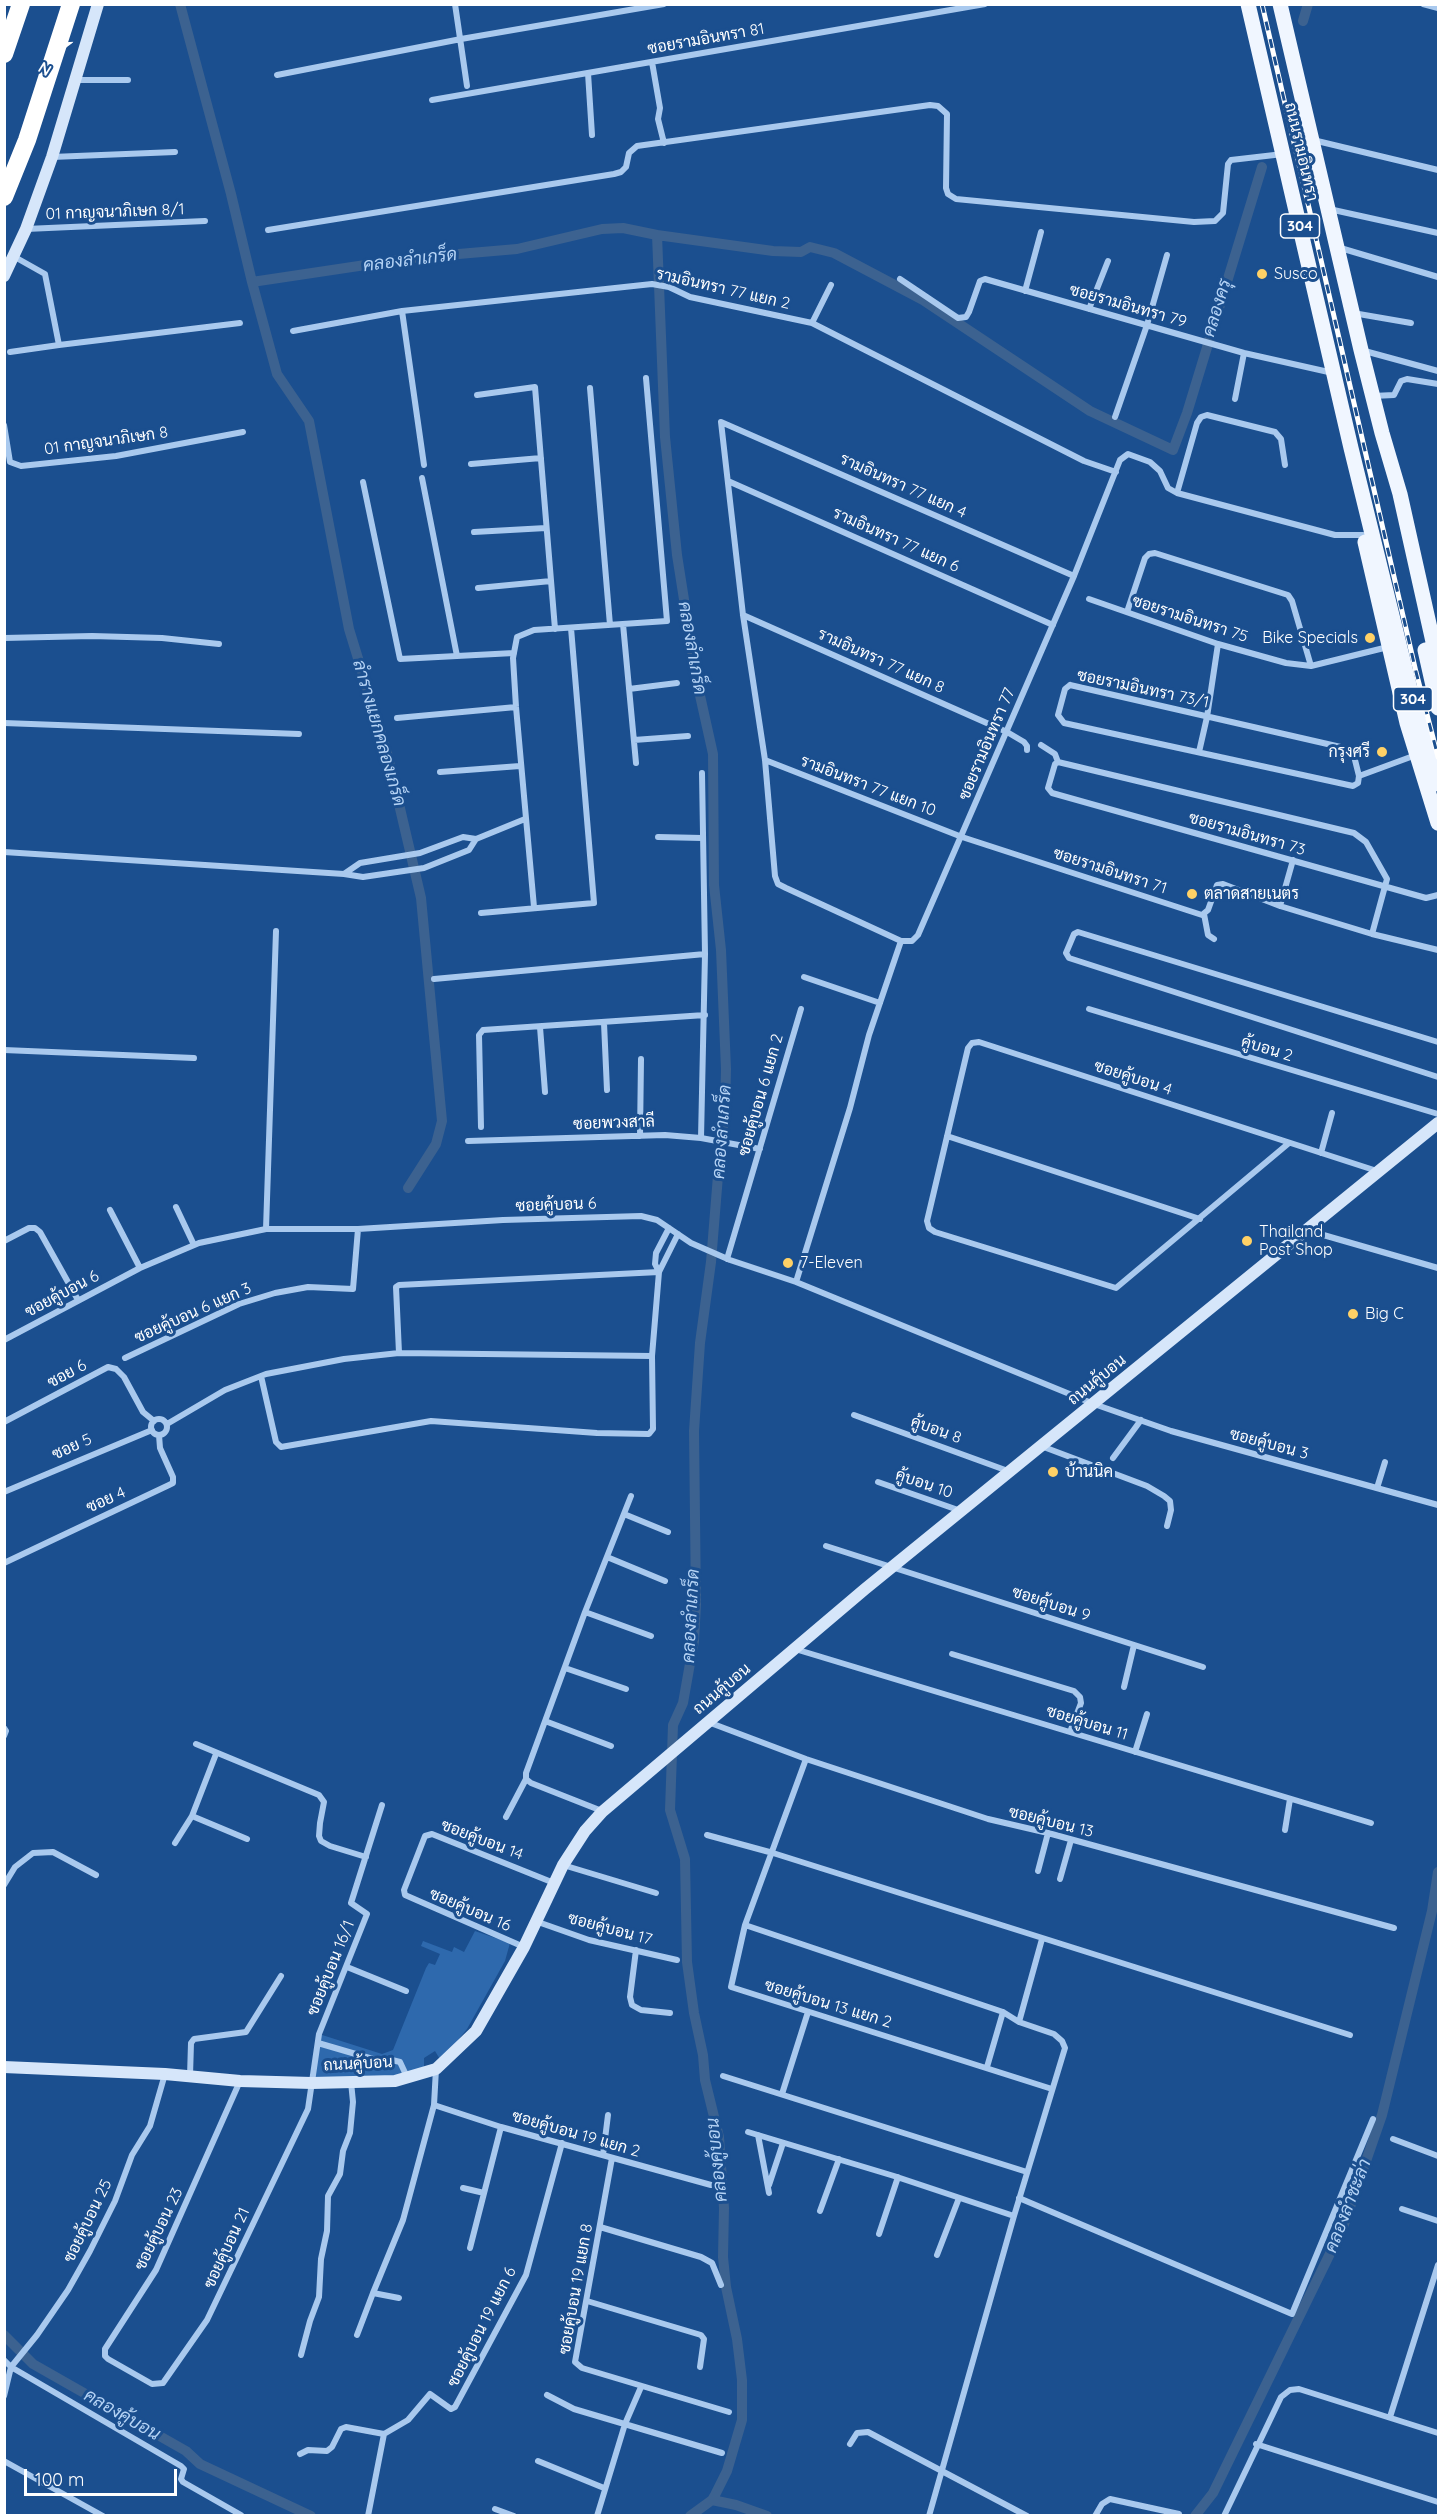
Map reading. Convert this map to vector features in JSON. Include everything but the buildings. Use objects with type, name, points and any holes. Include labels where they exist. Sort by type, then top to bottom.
[{"type":"highway","points":[[4,54],[21,4]]},
{"type":"highway","points":[[4,197],[27,140],[71,4]]},
{"type":"main road","points":[[4,276],[26,229],[52,157],[98,4]]},
{"type":"main road","name":"ถนนรามอินทรา","points":[[1248,4],[1351,448],[1413,700],[1438,784]]},
{"type":"main road","name":"ถนนรามอินทรา","points":[[1280,4],[1372,396],[1400,494],[1438,664]]},
{"type":"main road","name":"ถนนรามอินทรา","points":[[1382,433],[1390,486],[1438,708]]},
{"type":"main road","name":"ถนนรามอินทรา","points":[[1351,448],[1363,535],[1389,647],[1416,755],[1438,822]]},
{"type":"main road","name":"ถนนคู้บอน","points":[[4,2067],[312,2083],[395,2081],[436,2069],[476,2031],[538,1922],[563,1865],[585,1831],[602,1812],[1008,1471],[1094,1404],[1438,1123]]},
{"type":"street","points":[[455,4],[467,86]]},
{"type":"street","points":[[276,75],[461,39],[664,4]]},
{"type":"street","name":"ซอยรามอินทรา 81","points":[[432,100],[985,4]]},
{"type":"street","points":[[1423,4],[1438,8]]},
{"type":"street","points":[[652,62],[660,108],[658,119],[664,143]]},
{"type":"street","points":[[588,73],[592,135]]},
{"type":"street","points":[[75,80],[128,80]]},
{"type":"street","points":[[268,230],[614,174],[626,167],[632,149],[637,147],[930,105],[938,106],[946,114],[946,188],[948,194],[956,199],[1194,222],[1215,221],[1222,215],[1228,164],[1233,158],[1283,154]]},
{"type":"street","points":[[1312,140],[1438,170]]},
{"type":"street","points":[[52,157],[175,152]]},
{"type":"street","points":[[1328,209],[1438,233]]},
{"type":"street","name":"01 กาญจนาภิเษก 8/1","points":[[26,229],[205,222]]},
{"type":"street","points":[[1025,291],[1041,232]]},
{"type":"street","points":[[1337,247],[1438,277]]},
{"type":"street","points":[[1115,417],[1147,325],[1167,255]]},
{"type":"street","points":[[14,256],[45,274],[59,345]]},
{"type":"street","points":[[1089,309],[1108,261]]},
{"type":"street","name":"ซอยรามอินทรา 79","points":[[900,279],[958,318],[966,317],[980,281],[985,279],[1244,353],[1334,373]]},
{"type":"street","name":"รามอินทรา 77 แยก 2","points":[[293,331],[402,311],[652,284],[669,287],[690,297],[812,323],[1084,461],[1116,472]]},
{"type":"street","points":[[812,323],[831,285]]},
{"type":"street","points":[[402,311],[424,465]]},
{"type":"street","points":[[1353,313],[1411,323]]},
{"type":"street","points":[[10,352],[240,323]]},
{"type":"street","points":[[1361,350],[1438,371]]},
{"type":"street","points":[[1235,399],[1244,353]]},
{"type":"street","points":[[534,907],[516,707],[514,653],[517,637],[534,630],[667,621],[646,378]]},
{"type":"street","points":[[1372,396],[1394,395],[1401,381],[1407,379],[1438,384]]},
{"type":"street","points":[[477,395],[535,387],[555,629]]},
{"type":"street","points":[[590,388],[610,625]]},
{"type":"street","points":[[1284,465],[1281,440],[1275,432],[1207,415],[1201,417],[1197,423],[1177,493],[1335,535],[1363,535]]},
{"type":"street","name":"รามอินทรา 77 แยก 4","points":[[728,481],[721,422],[1074,576]]},
{"type":"street","name":"01 กาญจนาภิเษก 8","points":[[4,425],[10,462],[21,466],[116,456],[243,432]]},
{"type":"street","name":"ซอยรามอินทรา 77","points":[[901,941],[912,941],[918,935],[1124,456],[1137,456],[1150,462],[1160,471],[1168,488],[1177,493]]},
{"type":"street","points":[[471,464],[541,458]]},
{"type":"street","points":[[422,478],[457,656]]},
{"type":"street","points":[[728,481],[743,615],[765,760],[775,876],[778,884],[901,941],[880,1003],[796,1282]]},
{"type":"street","name":"รามอินทรา 77 แยก 6","points":[[728,481],[1053,625]]},
{"type":"street","points":[[363,482],[400,659],[514,653]]},
{"type":"street","points":[[474,532],[546,528]]},
{"type":"street","points":[[1126,612],[1145,558],[1155,553],[1288,595],[1292,601],[1311,666]]},
{"type":"street","points":[[477,588],[551,582]]},
{"type":"street","name":"ซอยรามอินทรา 75","points":[[1089,599],[1218,644],[1287,663],[1311,666],[1389,647]]},
{"type":"street","name":"รามอินทรา 77 แยก 8","points":[[743,615],[1007,732],[1024,742],[1027,750]]},
{"type":"street","points":[[623,624],[636,763]]},
{"type":"street","points":[[481,913],[594,903],[571,627]]},
{"type":"street","points":[[4,638],[92,636],[162,638],[219,644]]},
{"type":"street","points":[[1199,752],[1207,717],[1218,644]]},
{"type":"street","points":[[629,689],[677,683]]},
{"type":"street","name":"ซอยรามอินทรา 73/1","points":[[1070,685],[1207,717],[1345,748],[1354,756],[1359,776],[1358,783],[1353,786],[1064,723],[1058,715],[1065,689],[1070,685]]},
{"type":"street","points":[[397,718],[516,707]]},
{"type":"street","points":[[4,723],[299,734]]},
{"type":"street","points":[[634,740],[688,736]]},
{"type":"street","points":[[1041,745],[1055,754],[1058,762],[1354,833],[1366,842],[1387,879],[1372,934]]},
{"type":"street","name":"ซอยรามอินทรา 73/1","points":[[1359,776],[1416,755]]},
{"type":"street","name":"รามอินทรา 77 แยก 10","points":[[765,760],[962,837]]},
{"type":"street","name":"ซอยรามอินทรา 73","points":[[1058,762],[1054,764],[1049,791],[1426,898],[1438,895]]},
{"type":"street","points":[[440,772],[520,766]]},
{"type":"street","points":[[702,773],[705,954],[702,1138]]},
{"type":"street","points":[[344,874],[360,863],[420,853],[463,837],[476,839],[525,819]]},
{"type":"street","points":[[658,837],[702,838]]},
{"type":"street","name":"ซอยรามอินทรา 71","points":[[962,837],[1204,914]]},
{"type":"street","points":[[4,852],[363,877],[424,868],[469,850],[476,839]]},
{"type":"street","points":[[1280,906],[1293,860]]},
{"type":"street","points":[[1214,939],[1208,935],[1204,914],[1208,910],[1217,885],[1223,884],[1280,906],[1372,934],[1438,950]]},
{"type":"street","points":[[266,1229],[276,931]]},
{"type":"street","points":[[1438,1041],[1078,932],[1074,934],[1066,953],[1069,958],[1438,1077]]},
{"type":"street","points":[[434,979],[705,954]]},
{"type":"street","points":[[804,977],[880,1003]]},
{"type":"street","name":"ซอยคู้บอน 6 แยก 2","points":[[727,1259],[801,1009]]},
{"type":"street","name":"คู้บอน 2","points":[[1089,1009],[1438,1114]]},
{"type":"street","points":[[481,1127],[480,1032],[705,1015]]},
{"type":"street","points":[[604,1023],[607,1090]]},
{"type":"street","points":[[540,1027],[545,1092]]},
{"type":"street","name":"ซอยคู้บอน 4","points":[[1200,1219],[1116,1288],[935,1232],[929,1228],[927,1221],[968,1048],[972,1043],[979,1042],[1378,1171]]},
{"type":"street","points":[[4,1050],[194,1058]]},
{"type":"street","points":[[640,1136],[641,1059]]},
{"type":"street","points":[[1321,1153],[1332,1113]]},
{"type":"street","name":"ซอยพวงสาลี","points":[[468,1141],[665,1135],[702,1138],[759,1149]]},
{"type":"street","points":[[947,1136],[1200,1219],[1289,1143]]},
{"type":"street","points":[[176,1207],[194,1245]]},
{"type":"street","points":[[110,1210],[140,1268]]},
{"type":"street","name":"ซอยคู้บอน 6","points":[[4,1340],[140,1268],[194,1245],[266,1229],[358,1228],[503,1220],[641,1216],[657,1220],[691,1242],[727,1259],[796,1282],[1094,1404]]},
{"type":"street","points":[[4,1241],[29,1228],[35,1228],[40,1232],[78,1300]]},
{"type":"street","name":"ซอยคู้บอน 6 แยก 3","points":[[125,1358],[173,1333],[257,1298],[308,1287],[353,1289],[358,1228]]},
{"type":"street","points":[[659,1272],[655,1264],[656,1253],[669,1228]]},
{"type":"street","points":[[1306,1230],[1438,1268]]},
{"type":"street","points":[[261,1376],[276,1442],[281,1447],[430,1421],[597,1433],[649,1434],[653,1429],[652,1356],[659,1272],[678,1234]]},
{"type":"street","points":[[399,1353],[396,1287],[399,1285],[659,1272]]},
{"type":"street","points":[[167,1424],[161,1420],[154,1421],[152,1430],[159,1435],[164,1434],[167,1424],[225,1390],[261,1376],[303,1366],[399,1353],[652,1356]]},
{"type":"street","name":"ซอย 6","points":[[4,1422],[108,1367],[116,1369],[124,1377],[143,1412],[154,1421]]},
{"type":"street","name":"ซอยคู้บอน 3","points":[[1094,1404],[1182,1434],[1438,1505]]},
{"type":"street","name":"คู้บอน 8","points":[[854,1415],[1008,1471]]},
{"type":"street","points":[[1113,1458],[1141,1420]]},
{"type":"street","name":"ซอย 5","points":[[4,1492],[133,1436],[152,1430]]},
{"type":"street","name":"ซอย 4","points":[[4,1563],[172,1483],[173,1477],[160,1448],[159,1435]]},
{"type":"street","points":[[1040,1446],[1147,1486],[1164,1496],[1170,1501],[1171,1510],[1167,1526]]},
{"type":"street","points":[[1377,1488],[1384,1462]]},
{"type":"street","name":"คู้บอน 10","points":[[878,1482],[961,1511]]},
{"type":"street","points":[[506,1817],[526,1779],[526,1773],[585,1612],[631,1496]]},
{"type":"street","points":[[624,1514],[668,1532]]},
{"type":"street","name":"ซอยคู้บอน 9","points":[[826,1546],[1203,1667]]},
{"type":"street","points":[[607,1557],[665,1581]]},
{"type":"street","points":[[585,1612],[651,1636]]},
{"type":"street","points":[[1124,1687],[1134,1645]]},
{"type":"street","name":"ซอยคู้บอน 11","points":[[795,1649],[1371,1823]]},
{"type":"street","points":[[952,1654],[1074,1691],[1080,1697],[1081,1703],[1070,1732]]},
{"type":"street","points":[[565,1668],[626,1689]]},
{"type":"street","points":[[1135,1752],[1147,1714]]},
{"type":"street","points":[[545,1720],[611,1746]]},
{"type":"street","name":"ซอยคู้บอน 13","points":[[708,1722],[806,1759],[988,1820],[1048,1833],[1394,1928]]},
{"type":"street","points":[[196,1744],[319,1795],[324,1802],[318,1836],[321,1840],[330,1846],[366,1857]]},
{"type":"street","points":[[175,1843],[192,1816],[216,1754]]},
{"type":"street","name":"ซอยคู้บอน 13 แยก 2","points":[[806,1759],[745,1925],[731,1987],[1052,2089]]},
{"type":"street","points":[[526,1779],[602,1812]]},
{"type":"street","points":[[1286,1830],[1290,1798]]},
{"type":"street","name":"ซอยคู้บอน 16/1","points":[[312,2083],[319,2034],[367,1914],[351,1903],[382,1805]]},
{"type":"street","points":[[192,1816],[247,1839]]},
{"type":"street","points":[[1038,1871],[1048,1833]]},
{"type":"street","name":"ซอยคู้บอน 14","points":[[415,1862],[425,1836],[432,1834],[555,1883]]},
{"type":"street","points":[[707,1835],[773,1853],[1350,2035]]},
{"type":"street","points":[[1060,1879],[1071,1840]]},
{"type":"street","points":[[4,1885],[15,1867],[33,1853],[53,1852],[96,1875]]},
{"type":"street","name":"ซอยคู้บอน 16","points":[[415,1862],[404,1890],[405,1895],[524,1947]]},
{"type":"street","points":[[563,1865],[656,1893]]},
{"type":"street","name":"ซอยคู้บอน 17","points":[[538,1922],[589,1940],[677,1960]]},
{"type":"street","points":[[745,1925],[1003,2012],[1019,2022],[1054,2034],[1062,2041],[1065,2049],[1019,2198],[929,2516]]},
{"type":"street","points":[[1019,2022],[1042,1939]]},
{"type":"street","points":[[636,1950],[630,2002],[641,2010],[670,2013]]},
{"type":"street","points":[[347,1967],[406,1991]]},
{"type":"street","points":[[190,2076],[191,2043],[194,2039],[246,2032],[281,1976]]},
{"type":"street","points":[[782,2094],[808,2012]]},
{"type":"street","points":[[987,2067],[1003,2012]]},
{"type":"street","points":[[318,2043],[383,2062],[392,2060],[400,2062],[406,2077]]},
{"type":"street","points":[[357,2335],[403,2220],[434,2105],[436,2069]]},
{"type":"street","name":"ซอยคู้บอน 25","points":[[12,2367],[68,2290],[100,2231],[115,2201],[132,2155],[150,2126],[165,2074]]},
{"type":"street","points":[[723,2076],[1027,2172]]},
{"type":"street","name":"ซอยคู้บอน 23","points":[[130,2371],[108,2359],[105,2356],[105,2349],[156,2270],[240,2081]]},
{"type":"street","points":[[301,2355],[319,2297],[321,2259],[327,2231],[328,2196],[340,2174],[343,2151],[350,2133],[353,2102],[351,2082]]},
{"type":"street","name":"ซอยคู้บอน 21","points":[[130,2371],[152,2384],[163,2383],[207,2320],[308,2109],[312,2083]]},
{"type":"street","name":"ซอยคู้บอน 19 แยก 2","points":[[434,2105],[501,2127],[711,2185]]},
{"type":"street","points":[[603,2155],[608,2115]]},
{"type":"street","points":[[1019,2198],[1292,2314],[1373,2119]]},
{"type":"street","points":[[470,2248],[501,2127]]},
{"type":"street","points":[[748,2132],[898,2177],[1014,2216]]},
{"type":"street","points":[[758,2135],[769,2190],[783,2143]]},
{"type":"street","points":[[1393,2139],[1438,2156]]},
{"type":"street","name":"ซอยคู้บอน 19 แยก 6","points":[[384,2434],[408,2420],[430,2394],[451,2409],[455,2408],[526,2275],[562,2143]]},
{"type":"street","name":"ซอยคู้บอน 19 แยก 8","points":[[612,2158],[575,2362],[582,2368],[641,2387]]},
{"type":"street","points":[[820,2211],[839,2159]]},
{"type":"street","points":[[879,2234],[898,2177]]},
{"type":"street","points":[[462,2188],[484,2193]]},
{"type":"street","points":[[937,2255],[959,2198]]},
{"type":"street","points":[[1402,2209],[1438,2221]]},
{"type":"street","points":[[600,2228],[701,2257],[712,2263],[721,2285]]},
{"type":"street","points":[[1390,2417],[1438,2265]]},
{"type":"street","points":[[374,2293],[399,2298]]},
{"type":"street","points":[[587,2301],[701,2335],[704,2339],[700,2367]]},
{"type":"street","points":[[4,2360],[12,2367],[181,2466],[184,2469],[181,2479],[183,2482],[241,2515]]},
{"type":"street","points":[[4,2396],[12,2367]]},
{"type":"street","points":[[597,2516],[604,2488],[641,2387],[729,2412]]},
{"type":"street","points":[[1224,2516],[1256,2444],[1281,2397],[1290,2390],[1299,2389],[1438,2433]]},
{"type":"street","points":[[547,2395],[574,2409],[722,2453]]},
{"type":"street","points":[[300,2454],[308,2450],[327,2451],[333,2447],[341,2429],[346,2427],[384,2434],[368,2516]]},
{"type":"street","points":[[850,2444],[857,2433],[868,2432],[1027,2516]]},
{"type":"street","points":[[1256,2444],[1438,2502]]},
{"type":"street","points":[[4,2461],[104,2516]]},
{"type":"street","points":[[538,2461],[604,2488]]},
{"type":"street","points":[[1095,2516],[1102,2504],[1110,2499],[1179,2514]]},
{"type":"street","points":[[495,2509],[514,2516]]},
{"type":"shaded area","points":[[475,1931],[510,1943],[505,1961],[467,2029],[441,2061],[435,2051],[424,2058],[424,2068],[390,2077],[314,2081],[319,2034],[382,2054],[393,2050],[426,1968],[429,1963],[435,1965],[440,1954],[421,1946],[423,1941],[452,1952],[454,1947],[464,1952]]},
{"type":"waterway","name":"คลองลำเกร็ด","points":[[180,4],[252,282],[412,258],[517,249],[602,229],[623,228],[657,235],[665,437],[677,555],[697,682],[713,754],[714,885],[721,950],[726,1069],[725,1112],[711,1262],[700,1343],[694,1431],[696,1604],[694,1641],[683,1703],[673,1725],[670,1810],[685,1859],[687,1962],[705,2080],[719,2137],[724,2208],[723,2257],[742,2380],[742,2420],[727,2471],[715,2495],[712,2500],[690,2516]]},
{"type":"waterway","name":"คลองครุ","points":[[1303,21],[1308,4]]},
{"type":"waterway","points":[[657,235],[773,251],[801,252],[810,247],[834,253],[923,300],[1090,411],[1173,450],[1187,413],[1262,167]]},
{"type":"waterway","name":"ลำรางแยกคลองเกร็ด","points":[[252,282],[277,374],[309,421],[349,629],[387,753],[421,898],[442,1121],[436,1144],[408,1188]]},
{"type":"waterway","name":"คลองลำชะล่า","points":[[1195,2516],[1213,2493],[1343,2227],[1382,2115],[1432,1911],[1438,1872]]},
{"type":"waterway","name":"คลองคู้บอน","points":[[4,2335],[33,2364],[186,2451],[200,2464],[311,2516]]},
{"type":"waterway","points":[[712,2500],[736,2505],[767,2516]]},
{"type":"railway","points":[[1262,4],[1416,672],[1438,757]]},
{"type":"place","name":"Susco","points":[[1262,274]]},
{"type":"place","name":"Bike Specials","points":[[1370,638]]},
{"type":"place","name":"กรุงศรี","points":[[1382,752]]},
{"type":"place","name":"ตลาดสายเนตร","points":[[1192,894]]},
{"type":"place","name":"Thailand Post Shop","points":[[1247,1241]]},
{"type":"place","name":"7-Eleven","points":[[788,1263]]},
{"type":"place","name":"Big C","points":[[1353,1314]]},
{"type":"place","name":"บ้านนิค","points":[[1053,1472]]}]
